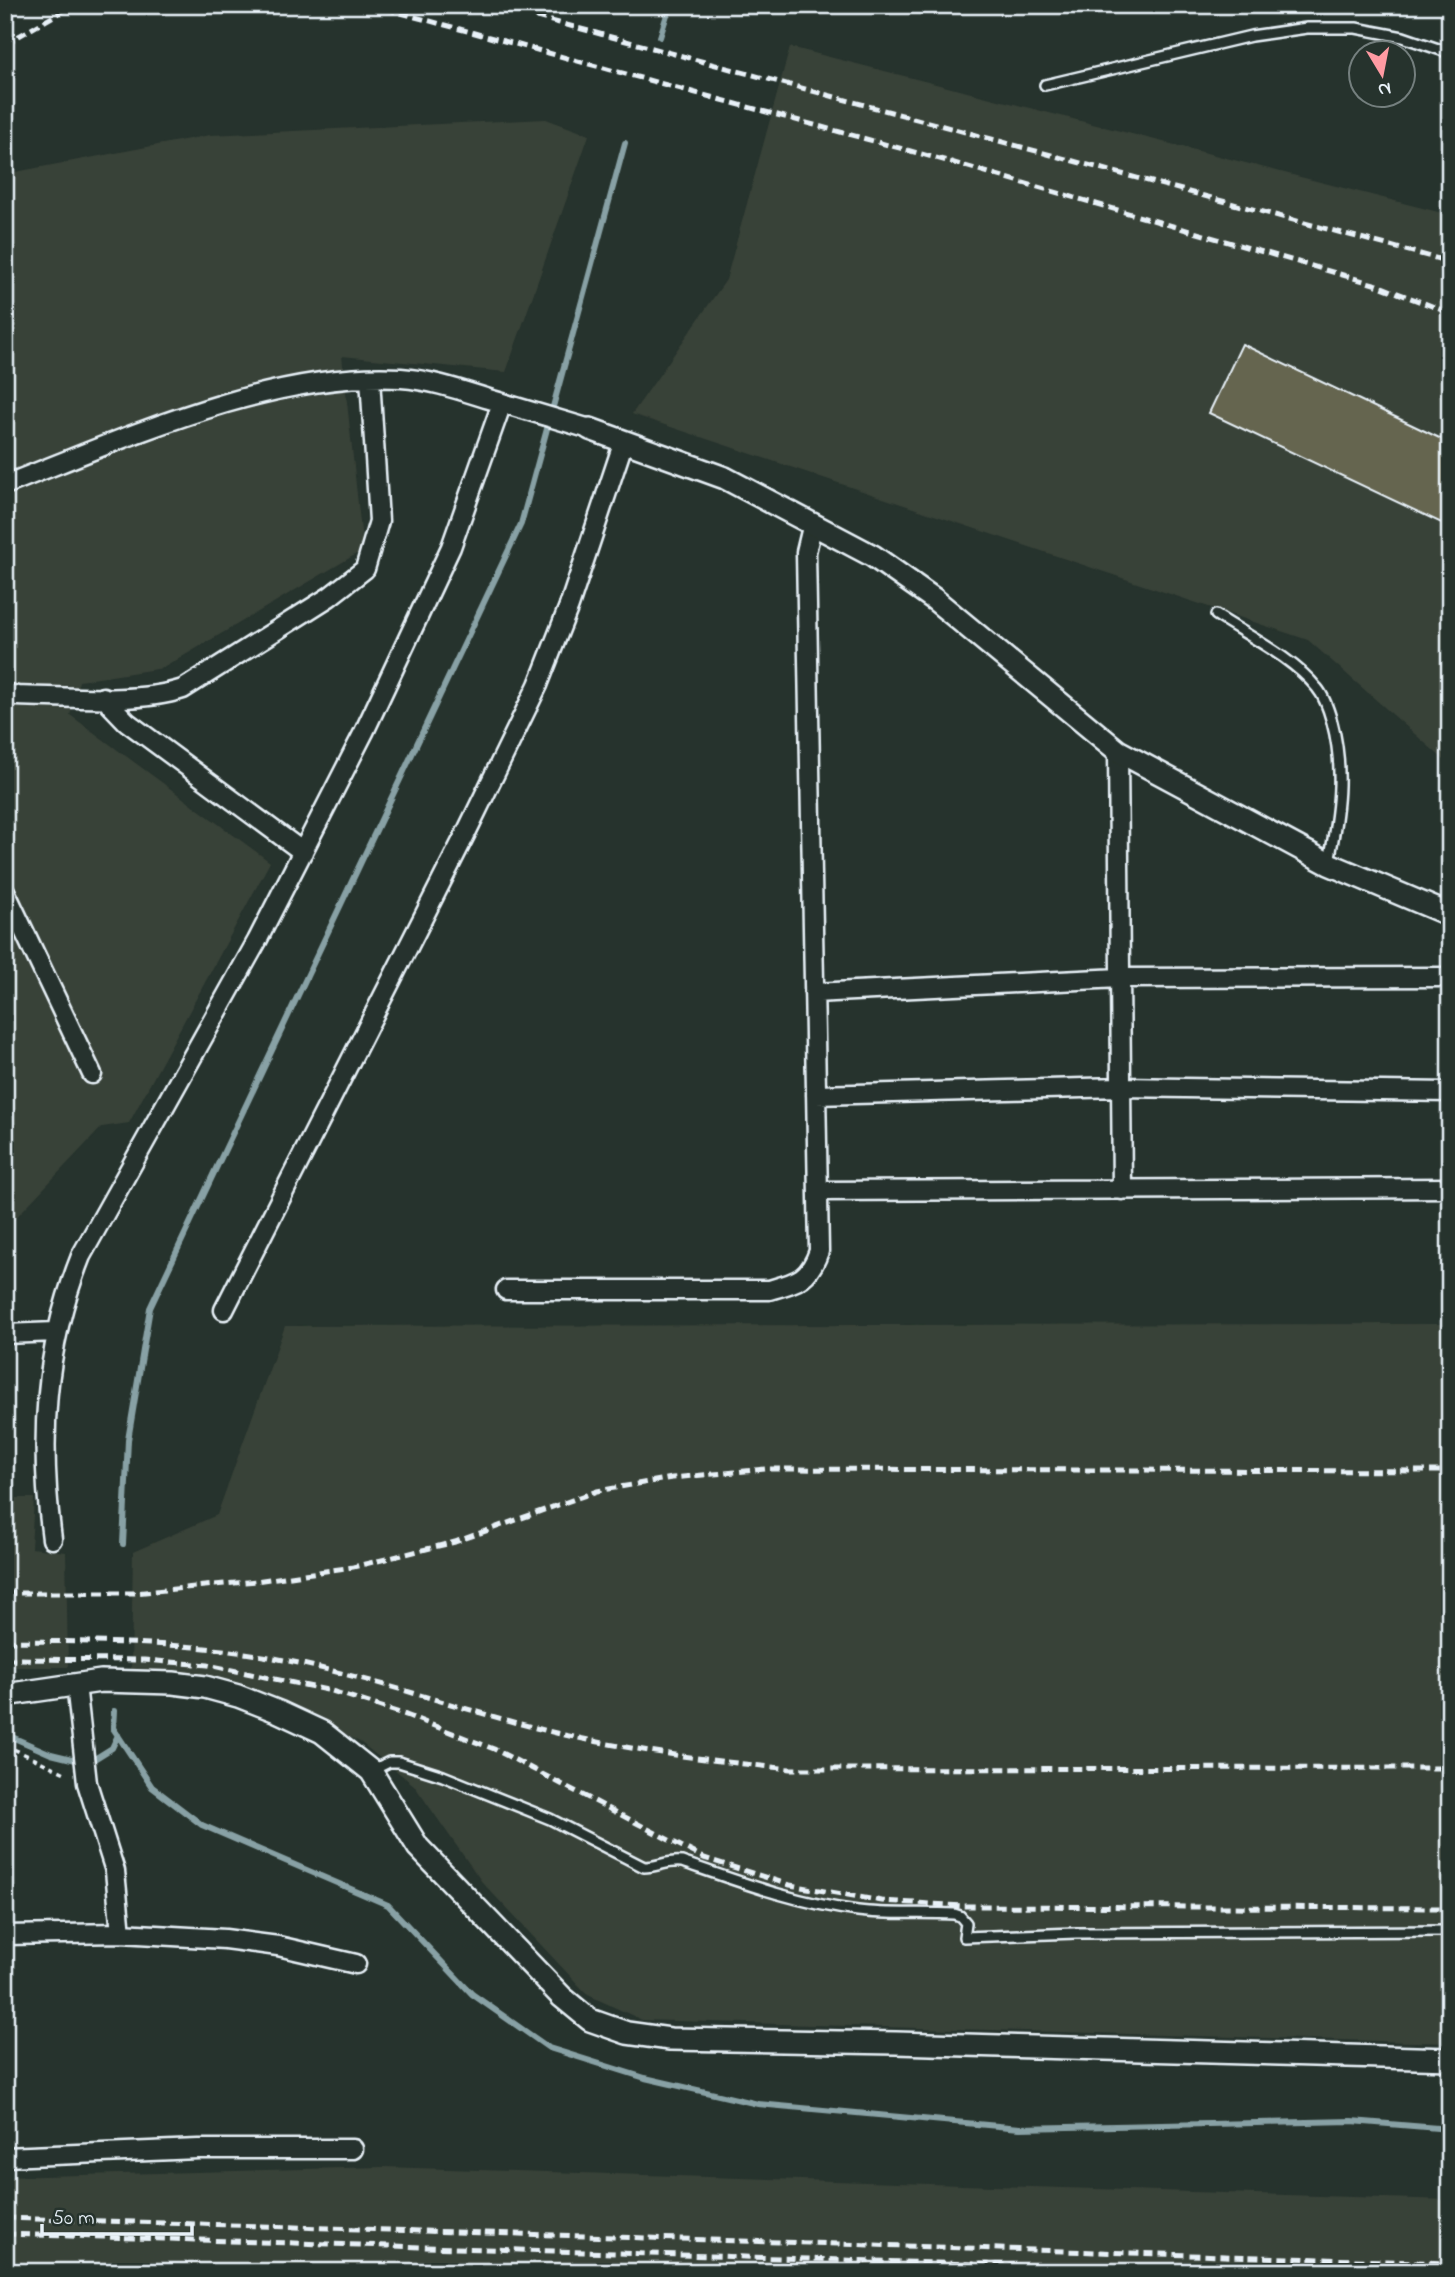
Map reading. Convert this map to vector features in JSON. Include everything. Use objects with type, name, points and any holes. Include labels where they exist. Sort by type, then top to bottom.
[{"type":"street","points":[[5,485],[146,430],[216,407],[284,389],[349,378],[403,378],[446,386],[590,429],[724,478],[813,523],[873,556],[934,600],[1118,751],[1329,863],[1450,915]]},
{"type":"street","points":[[5,693],[18,696],[103,697],[159,695],[183,689],[329,597],[365,569],[379,521],[370,378]]},
{"type":"street","points":[[52,1539],[46,1493],[48,1376],[65,1294],[81,1256],[257,942],[370,719],[442,569],[502,403]]},
{"type":"street","points":[[224,1310],[441,883],[538,685],[569,606],[624,441]]},
{"type":"street","points":[[506,1290],[769,1290],[793,1283],[813,1270],[819,1251],[806,552],[813,523]]},
{"type":"street","points":[[103,697],[127,722],[303,852]]},
{"type":"street","points":[[1118,751],[1122,1190]]},
{"type":"street","points":[[5,891],[92,1074]]},
{"type":"street","points":[[814,993],[1120,978],[1450,977]]},
{"type":"street","points":[[816,1095],[1121,1087],[1450,1092]]},
{"type":"street","points":[[818,1191],[1450,1188]]},
{"type":"street","points":[[5,1334],[56,1332]]},
{"type":"street","points":[[5,1695],[100,1681],[140,1681],[205,1687],[269,1708],[328,1736],[371,1771],[418,1847],[562,1997],[590,2020],[627,2033],[670,2039],[1450,2059]]},
{"type":"street","points":[[76,1684],[85,1769],[115,1871],[121,1933]]},
{"type":"street","points":[[5,1935],[121,1933],[245,1941],[356,1964]]},
{"type":"street","points":[[5,2157],[198,2148],[353,2149]]},
{"type":"lane","points":[[1045,85],[1251,36],[1307,28],[1356,28],[1403,37],[1450,53]]},
{"type":"lane","points":[[1216,615],[1295,667],[1319,689],[1330,713],[1341,770],[1340,804],[1329,863]]},
{"type":"lane","points":[[371,1771],[389,1762],[399,1762],[443,1776],[550,1819],[644,1867],[665,1862],[682,1862],[785,1897],[859,1911],[954,1914],[966,1923],[964,1937],[1076,1933],[1450,1931]]},
{"type":"path","points":[[5,1745],[85,1769]]},
{"type":"shaded area","points":[[790,47],[1450,215],[1450,765],[1308,640],[632,414],[726,280]]},
{"type":"shaded area","points":[[546,119],[589,135],[506,372],[342,356],[363,550],[163,668],[79,681],[70,715],[270,862],[129,1123],[102,1127],[5,1229],[5,174],[210,135]]},
{"type":"shaded area","points":[[1450,1324],[1450,2043],[642,2020],[588,1995],[482,1882],[414,1785],[360,1742],[301,1713],[218,1682],[131,1671],[133,1552],[217,1515],[285,1326]]},
{"type":"shaded area","points":[[5,1498],[34,1498],[31,1548],[66,1552],[68,1667],[5,1667]]},
{"type":"shaded area","points":[[383,2167],[1450,2200],[1450,2272],[5,2272],[5,2177]]},
{"type":"building","points":[[1242,344],[1450,443],[1450,527],[1209,413]]},
{"type":"waterway","points":[[660,37],[670,5]]},
{"type":"waterway","points":[[123,1544],[128,1440],[150,1308],[521,524],[625,143]]},
{"type":"waterway","points":[[114,1711],[113,1728],[152,1787],[202,1825],[388,1905],[472,1994],[549,2048],[645,2078],[758,2104],[1020,2128],[1352,2121],[1450,2129]]},
{"type":"waterway","points":[[5,1734],[51,1754],[88,1763],[112,1748],[118,1735]]},
{"type":"railway","points":[[5,44],[73,5]]},
{"type":"railway","points":[[371,5],[951,162],[1374,284],[1450,313]]},
{"type":"railway","points":[[492,5],[1450,262]]},
{"type":"railway","points":[[5,1593],[134,1593],[256,1581],[353,1567],[455,1542],[597,1491],[672,1478],[766,1469],[1450,1471]]},
{"type":"railway","points":[[5,1641],[145,1644],[250,1654],[354,1676],[560,1734],[675,1755],[790,1769],[1450,1768]]},
{"type":"railway","points":[[5,1659],[144,1660],[208,1665],[332,1691],[406,1715],[494,1749],[704,1858],[790,1885],[882,1901],[964,1906],[1450,1908]]},
{"type":"railway","points":[[5,2218],[1450,2263]]},
{"type":"railway","points":[[5,2234],[1228,2272]]}]
